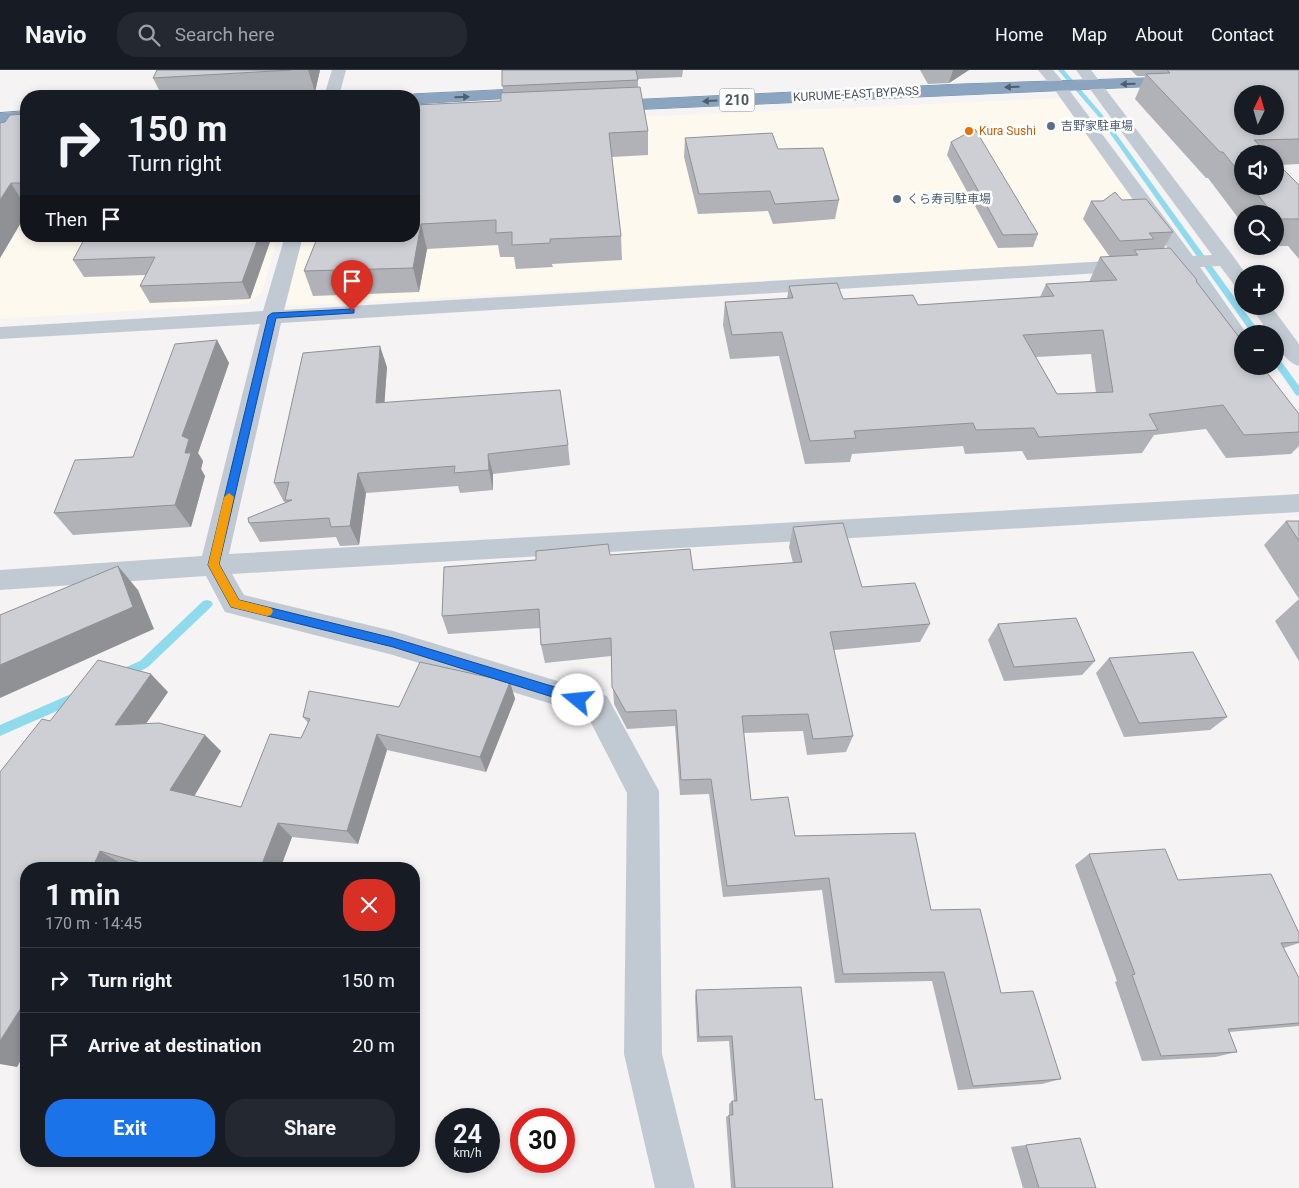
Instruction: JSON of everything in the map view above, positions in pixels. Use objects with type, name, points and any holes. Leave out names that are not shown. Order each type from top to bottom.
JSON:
[{"type":"highway","name":"KURUME-EAST BYPASS","points":[[1026,72],[1089,80],[1193,81]]},
{"type":"highway","name":"KURUME-EAST BYPASS","points":[[588,106],[1054,76]]},
{"type":"highway","points":[[420,99],[552,93]]},
{"type":"highway","points":[[420,114],[472,111]]},
{"type":"highway","points":[[0,118],[20,116]]},
{"type":"highway","points":[[0,132],[20,131]]},
{"type":"street","points":[[334,90],[339,70]]},
{"type":"street","points":[[1054,76],[1234,330]]},
{"type":"street","points":[[1089,80],[1234,271]]},
{"type":"street","points":[[292,242],[272,316],[213,565],[235,604],[393,643],[596,706],[643,791],[643,1054],[675,1188]]},
{"type":"street","points":[[0,333],[1226,260]]},
{"type":"street","points":[[1266,315],[1299,360]]},
{"type":"street","points":[[0,580],[213,565],[1299,503]]},
{"type":"shaded area","points":[[1061,98],[1175,259],[286,306],[302,242],[420,242],[420,127]]},
{"type":"shaded area","points":[[20,146],[20,242],[276,242],[262,293],[246,304],[0,319],[0,147]]},
{"type":"building","points":[[157,70],[291,70],[153,78]]},
{"type":"building","points":[[502,70],[636,70],[638,80],[502,86]]},
{"type":"building","points":[[1167,70],[1299,70],[1299,139],[1254,140],[1259,145],[1234,145],[1234,166],[1223,152],[1220,152],[1146,74],[1170,73]]},
{"type":"building","points":[[640,87],[648,131],[609,133],[621,236],[550,239],[550,243],[512,245],[512,232],[496,233],[496,220],[421,224],[420,230],[420,105],[501,101],[501,93]]},
{"type":"building","points":[[20,114],[20,183],[11,183],[0,200],[0,123],[5,122],[10,115]]},
{"type":"building","points":[[975,129],[1038,234],[1003,235],[951,142]]},
{"type":"building","points":[[772,133],[778,149],[823,148],[839,200],[775,204],[770,191],[699,194],[685,138]]},
{"type":"building","points":[[1284,170],[1299,185],[1299,219],[1284,219],[1284,205],[1266,205],[1258,195],[1284,195]]},
{"type":"building","points":[[1115,192],[1122,200],[1146,199],[1173,232],[1149,233],[1154,239],[1120,241],[1091,201],[1103,201]]},
{"type":"building","points":[[83,242],[257,242],[242,282],[140,286],[155,257],[73,260]]},
{"type":"building","points":[[316,242],[418,242],[413,268],[304,271]]},
{"type":"building","points":[[1170,248],[1197,280],[1234,331],[1234,375],[1269,375],[1299,414],[1299,432],[1244,435],[1223,405],[1149,414],[1158,430],[1039,437],[1034,428],[976,430],[973,423],[854,431],[856,438],[810,441],[782,332],[732,335],[725,302],[793,298],[789,286],[837,283],[843,299],[913,295],[918,305],[1054,296],[1046,284],[1117,280],[1100,257],[1138,255],[1134,250]],"holes":[[[1103,330],[1113,392],[1057,394],[1023,335]]]},
{"type":"building","points":[[217,340],[182,436],[189,439],[185,453],[191,453],[175,505],[54,513],[75,460],[133,457],[175,344]]},
{"type":"building","points":[[380,346],[376,403],[560,390],[568,445],[488,454],[489,470],[454,473],[455,466],[358,473],[350,526],[331,527],[329,518],[249,523],[248,518],[292,500],[285,500],[289,482],[274,483],[303,353]]},
{"type":"building","points":[[1286,521],[1299,521],[1299,541]]},
{"type":"building","points":[[843,523],[862,587],[915,583],[930,624],[830,632],[853,736],[813,739],[808,714],[742,716],[751,800],[788,797],[795,836],[915,833],[931,910],[980,909],[1001,993],[1033,991],[1061,1079],[973,1086],[944,972],[843,974],[829,878],[727,886],[711,779],[681,780],[676,710],[626,712],[612,687],[611,638],[541,645],[539,609],[442,616],[444,567],[536,560],[536,551],[608,544],[610,555],[690,549],[693,570],[802,562],[793,527]]},
{"type":"building","points":[[118,566],[133,607],[0,665],[0,615]]},
{"type":"building","points":[[1076,618],[1095,661],[1014,667],[998,624]]},
{"type":"building","points":[[1193,652],[1227,717],[1139,723],[1109,658]]},
{"type":"building","points":[[98,660],[151,674],[115,725],[159,723],[205,735],[170,790],[241,807],[270,734],[301,738],[310,719],[303,717],[309,691],[399,707],[420,662],[510,682],[480,757],[377,734],[347,831],[278,823],[263,862],[137,862],[100,851],[95,862],[20,862],[20,1009],[0,1041],[0,772],[42,719],[50,721]]},
{"type":"building","points":[[1165,849],[1178,880],[1271,874],[1299,933],[1299,942],[1281,943],[1299,978],[1299,1023],[1228,1029],[1237,1052],[1161,1056],[1132,975],[1135,974],[1089,854]]},
{"type":"building","points":[[801,987],[815,1100],[822,1099],[833,1188],[735,1188],[729,1115],[733,1115],[732,1101],[737,1101],[732,1036],[699,1037],[696,990]]},
{"type":"building","points":[[1080,1138],[1096,1188],[1039,1188],[1026,1145]]},
{"type":"waterway","points":[[1061,70],[1099,114],[1251,325]]},
{"type":"waterway","points":[[1284,372],[1299,393]]},
{"type":"waterway","points":[[119,676],[144,664],[207,604]]},
{"type":"waterway","points":[[0,731],[78,696]]},
{"type":"slow traffic","points":[[229,497],[213,565],[235,604],[267,611]]},
{"type":"place","name":"吉野家駐車場","points":[[1051,126]]},
{"type":"place","name":"Kura Sushi","points":[[969,131]]},
{"type":"place","name":"くら寿司駐車場","points":[[897,199]]},
{"type":"route","points":[[352,311],[272,316],[213,565],[235,604],[393,643],[578,700]]}]
